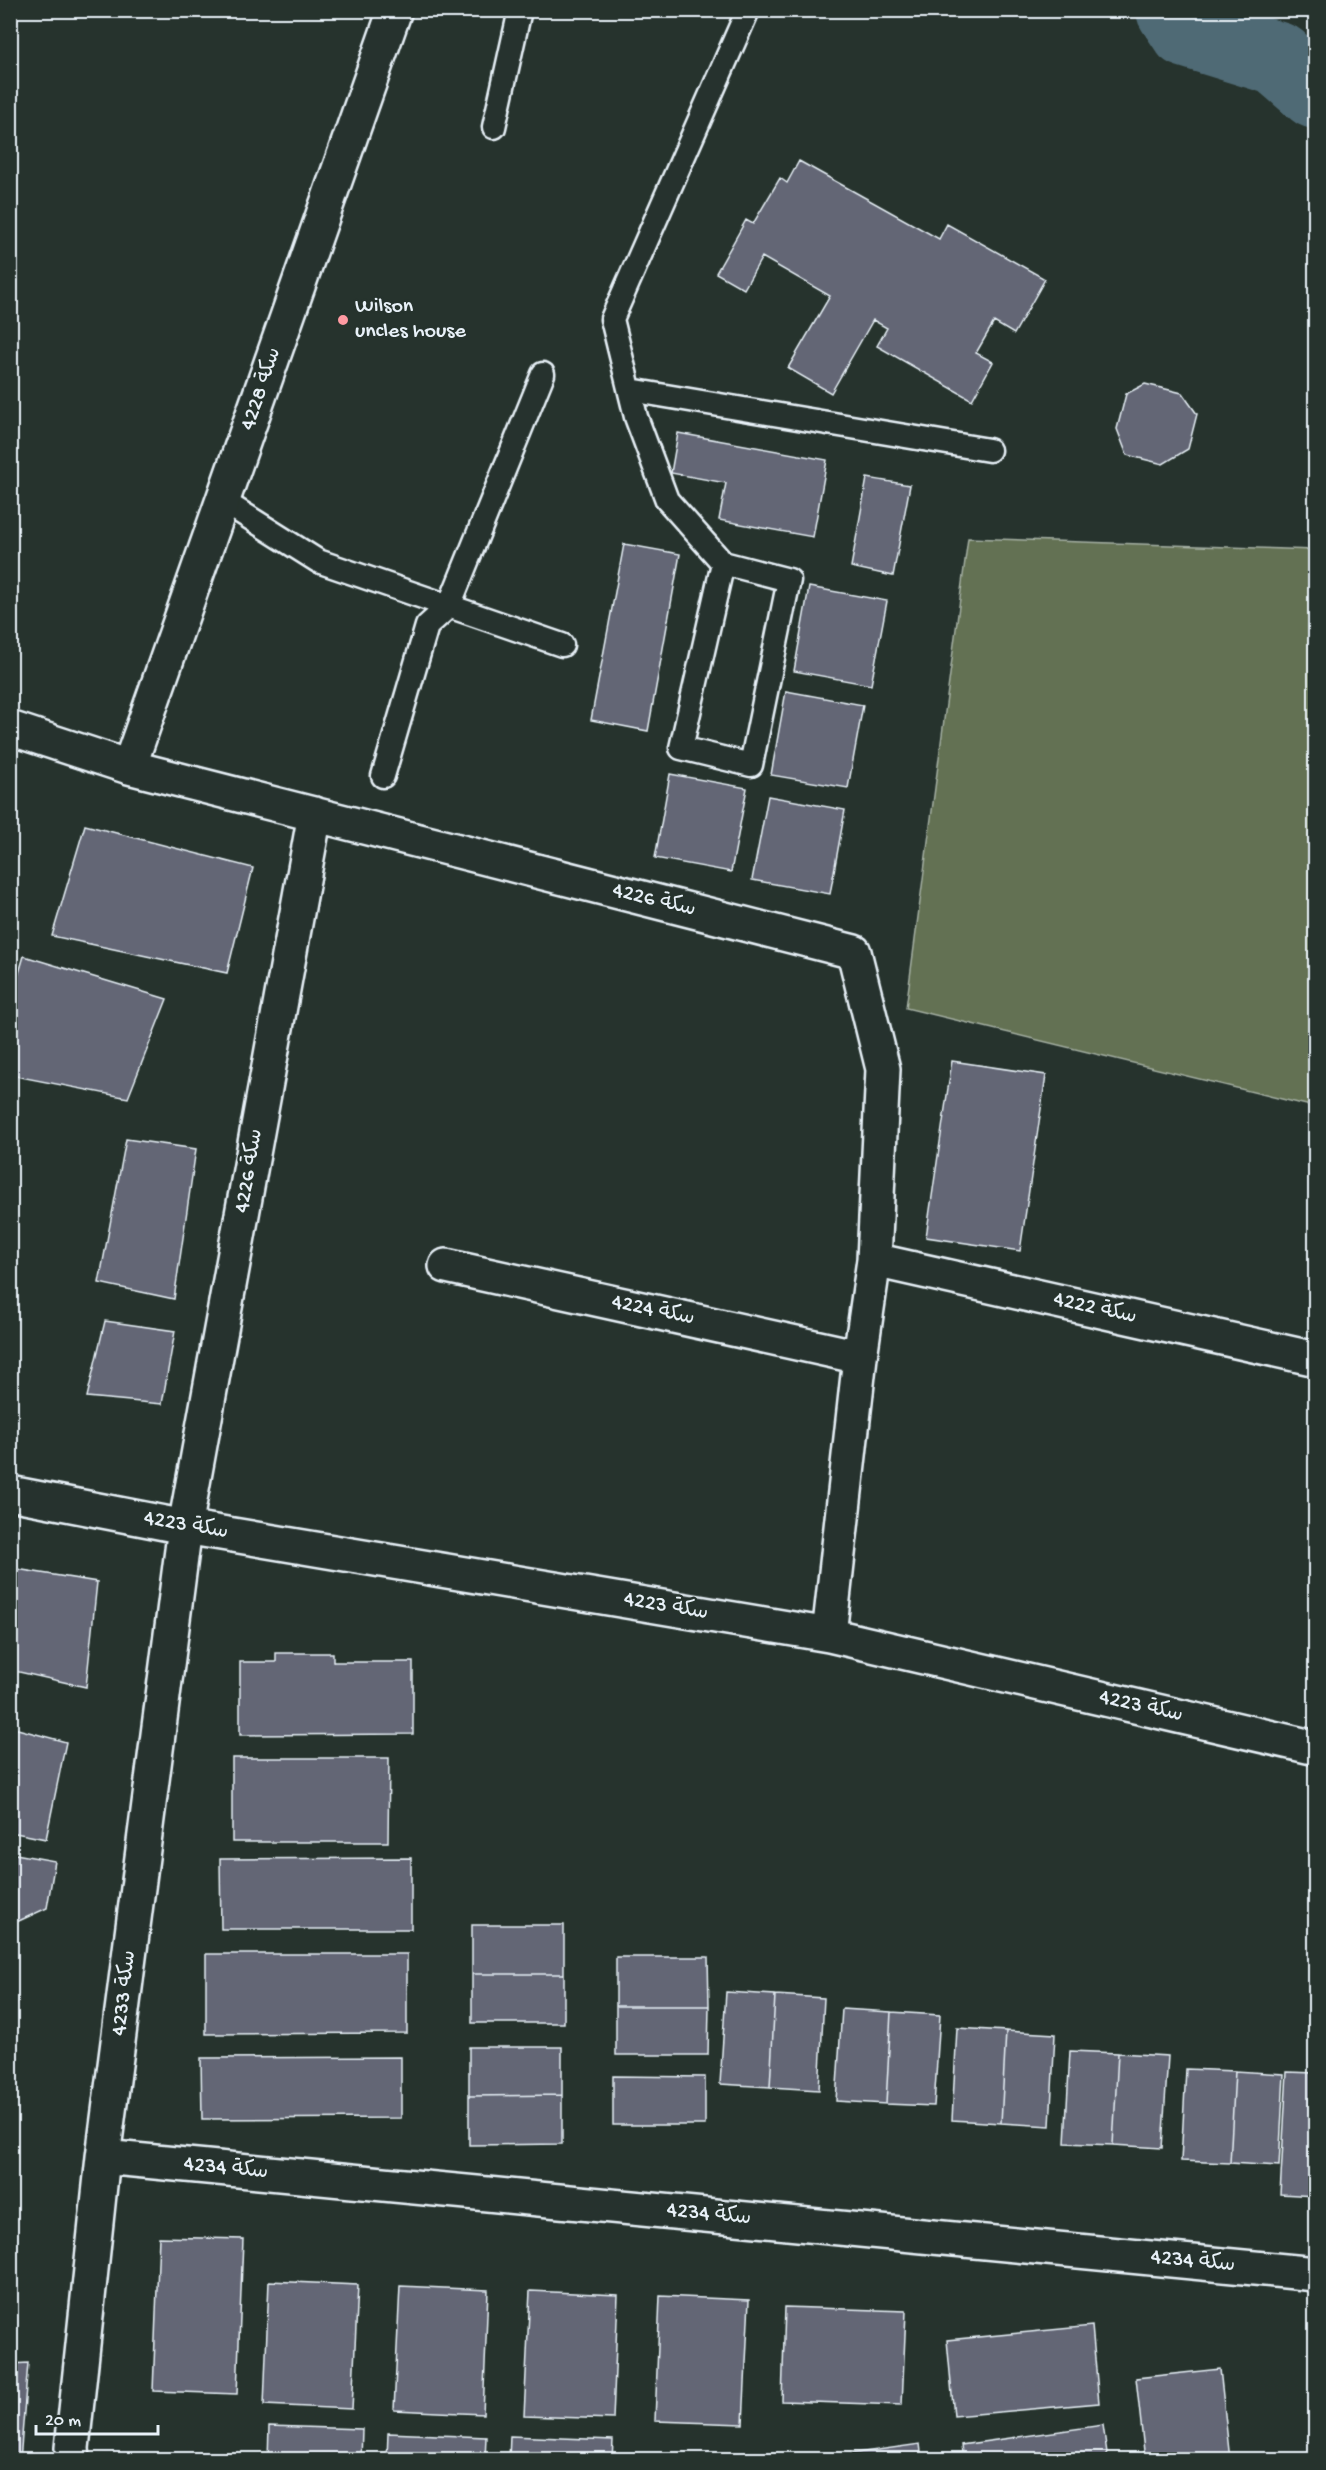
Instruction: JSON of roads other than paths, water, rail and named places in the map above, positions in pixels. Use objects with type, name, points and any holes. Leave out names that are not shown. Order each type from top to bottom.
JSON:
[{"type":"street","name":"سكة 4228","points":[[129,767],[395,10]]},
{"type":"street","name":"سكة 4226","points":[[10,728],[129,767],[854,952],[883,1069],[874,1260]]},
{"type":"street","name":"سكة 4226","points":[[185,1527],[315,814]]},
{"type":"street","points":[[829,1635],[860,1357],[874,1260]]},
{"type":"street","name":"سكة 4222","points":[[874,1260],[1316,1359]]},
{"type":"street","name":"سكة 4224","points":[[446,1266],[860,1357]]},
{"type":"street","name":"سكة 4223","points":[[10,1493],[185,1527],[829,1635],[1316,1748]]},
{"type":"street","name":"سكة 4233","points":[[74,2460],[72,2448],[104,2157],[185,1527]]},
{"type":"street","name":"سكة 4234","points":[[104,2157],[1316,2274]]},
{"type":"lane","points":[[494,127],[520,10]]},
{"type":"lane","points":[[723,563],[681,748],[751,765],[789,580],[723,563],[667,500],[636,417],[612,319],[748,10]]},
{"type":"lane","points":[[383,776],[427,626],[449,606],[543,374]]},
{"type":"lane","points":[[630,390],[988,450]]},
{"type":"lane","points":[[223,501],[318,561],[562,645]]},
{"type":"waterway","points":[[1173,10],[1187,31],[1278,59],[1316,92]]},
{"type":"place","name":"Wilson uncles house","points":[[343,320]]}]
